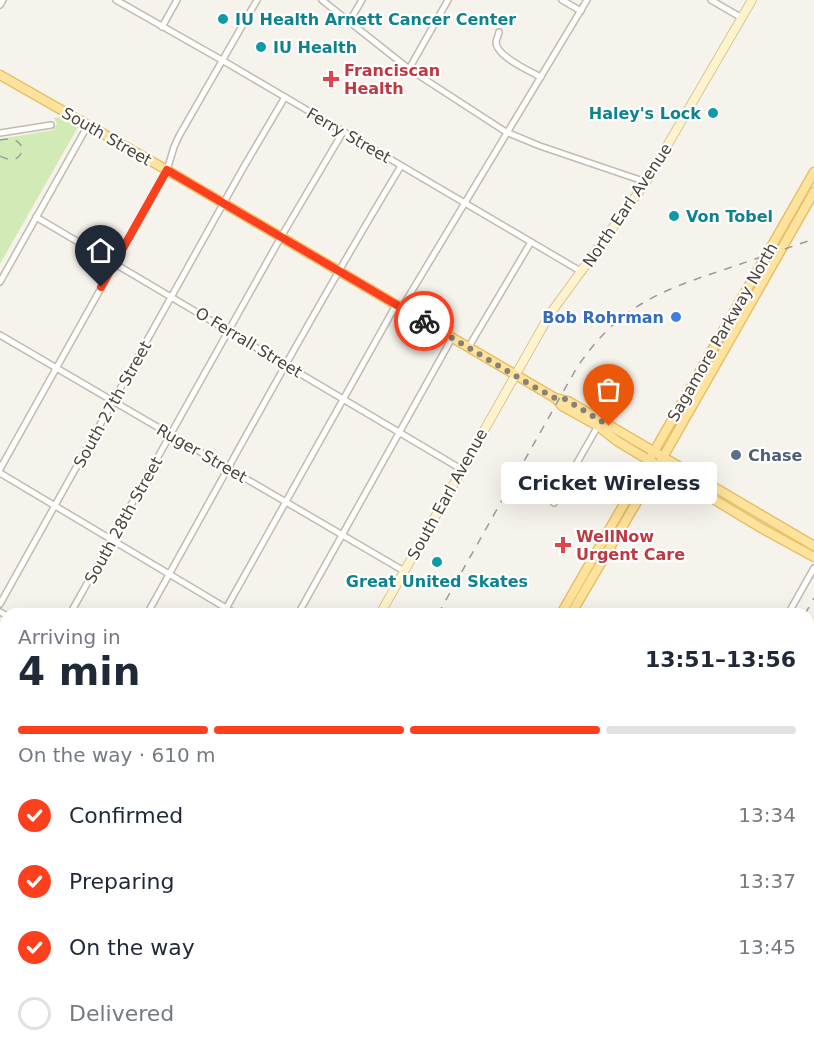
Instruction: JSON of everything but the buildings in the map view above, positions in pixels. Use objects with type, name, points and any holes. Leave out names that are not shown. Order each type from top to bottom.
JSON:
[{"type":"main road","name":"North Earl Avenue","points":[[515,375],[550,314],[646,182],[752,0]]},
{"type":"main road","name":"South Street","points":[[0,75],[167,170],[555,398],[568,401],[814,546]]},
{"type":"main road","name":"Sagamore Parkway North","points":[[564,608],[814,172]]},
{"type":"main road","name":"Sagamore Parkway North","points":[[575,608],[663,458],[814,192]]},
{"type":"main road","name":"South Earl Avenue","points":[[383,608],[515,375]]},
{"type":"main road","name":"South Street","points":[[555,398],[562,406],[598,426],[616,441],[814,557]]},
{"type":"street","points":[[0,5],[3,0]]},
{"type":"street","name":"Ferry Street","points":[[116,0],[582,272]]},
{"type":"street","points":[[162,27],[177,0]]},
{"type":"street","points":[[220,608],[0,471],[167,170],[179,136],[257,0]]},
{"type":"street","points":[[322,0],[409,69],[506,132],[646,182]]},
{"type":"street","points":[[349,22],[362,0]]},
{"type":"street","points":[[409,69],[448,0]]},
{"type":"street","points":[[562,0],[581,10]]},
{"type":"street","points":[[227,608],[396,305],[404,303],[587,0]]},
{"type":"street","points":[[711,0],[741,18]]},
{"type":"street","points":[[499,32],[496,41],[502,54],[541,77]]},
{"type":"street","name":"South 27th Street","points":[[0,604],[285,97]]},
{"type":"street","points":[[0,131],[51,124]]},
{"type":"street","points":[[0,282],[88,125]]},
{"type":"street","name":"South 28th Street","points":[[73,608],[281,237],[343,132]]},
{"type":"street","points":[[150,608],[338,271],[401,166]]},
{"type":"street","name":"O Ferrall Street","points":[[36,217],[461,469]]},
{"type":"street","points":[[468,348],[531,242]]},
{"type":"street","name":"Ruger Street","points":[[0,335],[404,571]]},
{"type":"street","points":[[301,608],[452,338]]},
{"type":"street","points":[[554,503],[598,426]]},
{"type":"street","points":[[791,608],[814,568]]},
{"type":"green space","points":[[60,117],[78,127],[0,264],[0,139],[53,130],[57,124],[54,118]]},
{"type":"railway","points":[[0,140],[13,139],[23,148],[17,158],[7,159],[0,156]]},
{"type":"railway","points":[[441,608],[576,369],[607,330],[641,304],[680,285],[814,239]]},
{"type":"railway","points":[[808,608],[814,598]]},
{"type":"way so far","points":[[424,321],[529,384],[555,398],[565,399],[609,426]]},
{"type":"place","name":"IU Health Arnett Cancer Center","points":[[223,19]]},
{"type":"place","name":"IU Health","points":[[261,47]]},
{"type":"place","name":"Franciscan Health","points":[[331,79]]},
{"type":"place","name":"Haley's Lock","points":[[713,113]]},
{"type":"place","name":"Von Tobel","points":[[674,216]]},
{"type":"place","name":"Bob Rohrman","points":[[676,317]]},
{"type":"place","name":"Cricket Wireless","points":[[609,426]]},
{"type":"place","name":"Chase","points":[[736,455]]},
{"type":"place","name":"WellNow Urgent Care","points":[[563,545]]},
{"type":"place","name":"Great United Skates","points":[[437,562]]},
{"type":"route","points":[[101,287],[167,170],[424,321]]}]
